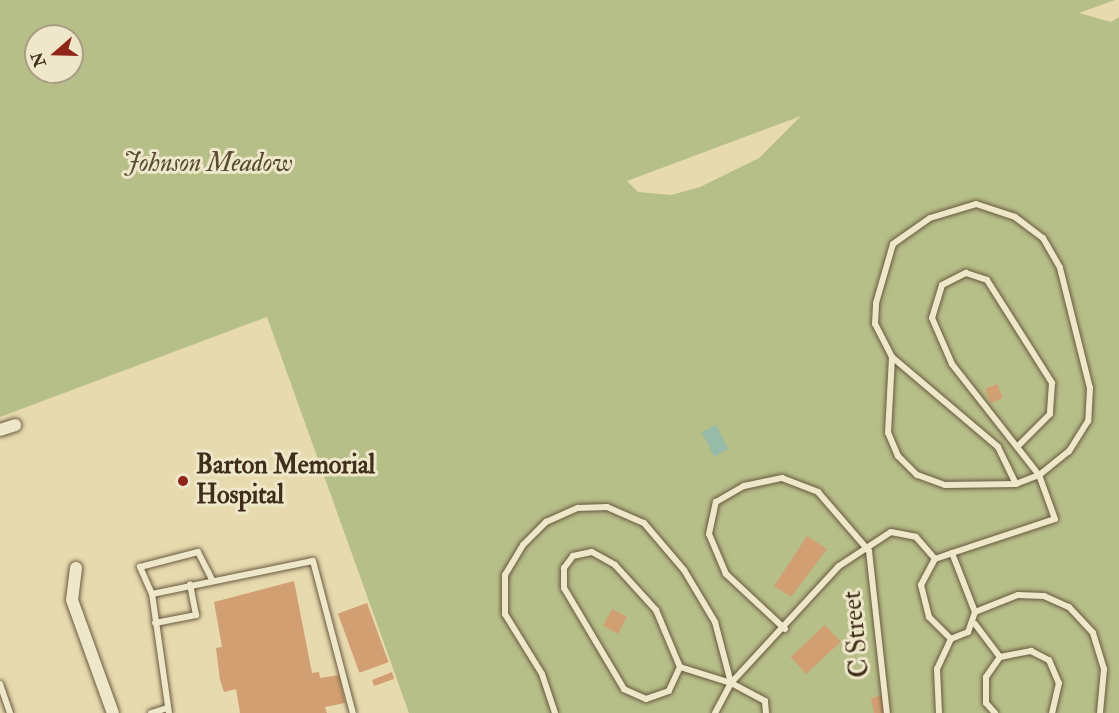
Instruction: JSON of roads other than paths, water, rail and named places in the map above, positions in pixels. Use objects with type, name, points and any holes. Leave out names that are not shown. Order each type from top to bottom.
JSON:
[{"type":"street","points":[[0,430],[15,425]]},
{"type":"street","points":[[76,568],[72,600],[113,713]]},
{"type":"lane","points":[[892,357],[888,433],[898,456],[916,475],[945,485],[1016,484],[1039,475],[1069,451],[1088,421],[1090,388],[1060,268],[1043,238],[1015,217],[976,204],[930,218],[893,244],[876,313],[876,324],[892,357],[998,447],[1016,484]]},
{"type":"lane","points":[[951,639],[929,617],[921,585],[935,559],[1055,519],[1039,475],[1018,445],[952,364],[932,318],[942,285],[966,273],[987,280],[1052,383],[1050,414],[1018,445]]},
{"type":"lane","points":[[784,629],[726,574],[710,534],[716,502],[744,486],[782,478],[818,492],[869,551]]},
{"type":"lane","points":[[555,713],[542,674],[505,614],[505,575],[523,545],[546,522],[578,508],[607,507],[644,523],[684,570],[715,622],[731,683]]},
{"type":"lane","points":[[715,713],[731,683],[784,629],[839,566],[869,551],[891,532],[916,537],[935,559]]},
{"type":"lane","name":"C Street","points":[[869,551],[887,713]]},
{"type":"lane","points":[[151,713],[168,711],[152,594],[140,567],[198,552],[212,580]]},
{"type":"lane","points":[[680,667],[669,691],[646,699],[624,689],[564,588],[564,568],[573,556],[592,552],[615,565],[656,610],[680,667],[731,683],[765,701],[766,713]]},
{"type":"lane","points":[[952,553],[975,612],[975,624],[1000,657]]},
{"type":"lane","points":[[152,594],[313,561],[353,713]]},
{"type":"lane","points":[[155,623],[196,615],[190,585]]},
{"type":"lane","points":[[975,612],[1018,595],[1044,596],[1069,607],[1093,633],[1104,669],[1100,713]]},
{"type":"lane","points":[[939,713],[937,669],[951,639],[975,624]]},
{"type":"lane","points":[[996,713],[986,704],[986,676],[1000,657],[1031,651],[1049,660],[1059,683],[1052,713]]},
{"type":"lane","points":[[0,684],[10,713]]},
{"type":"place","name":"Barton Memorial Hospital","points":[[183,481]]},
{"type":"park label","name":"Johnson Meadow","points":[[208,164]]}]
